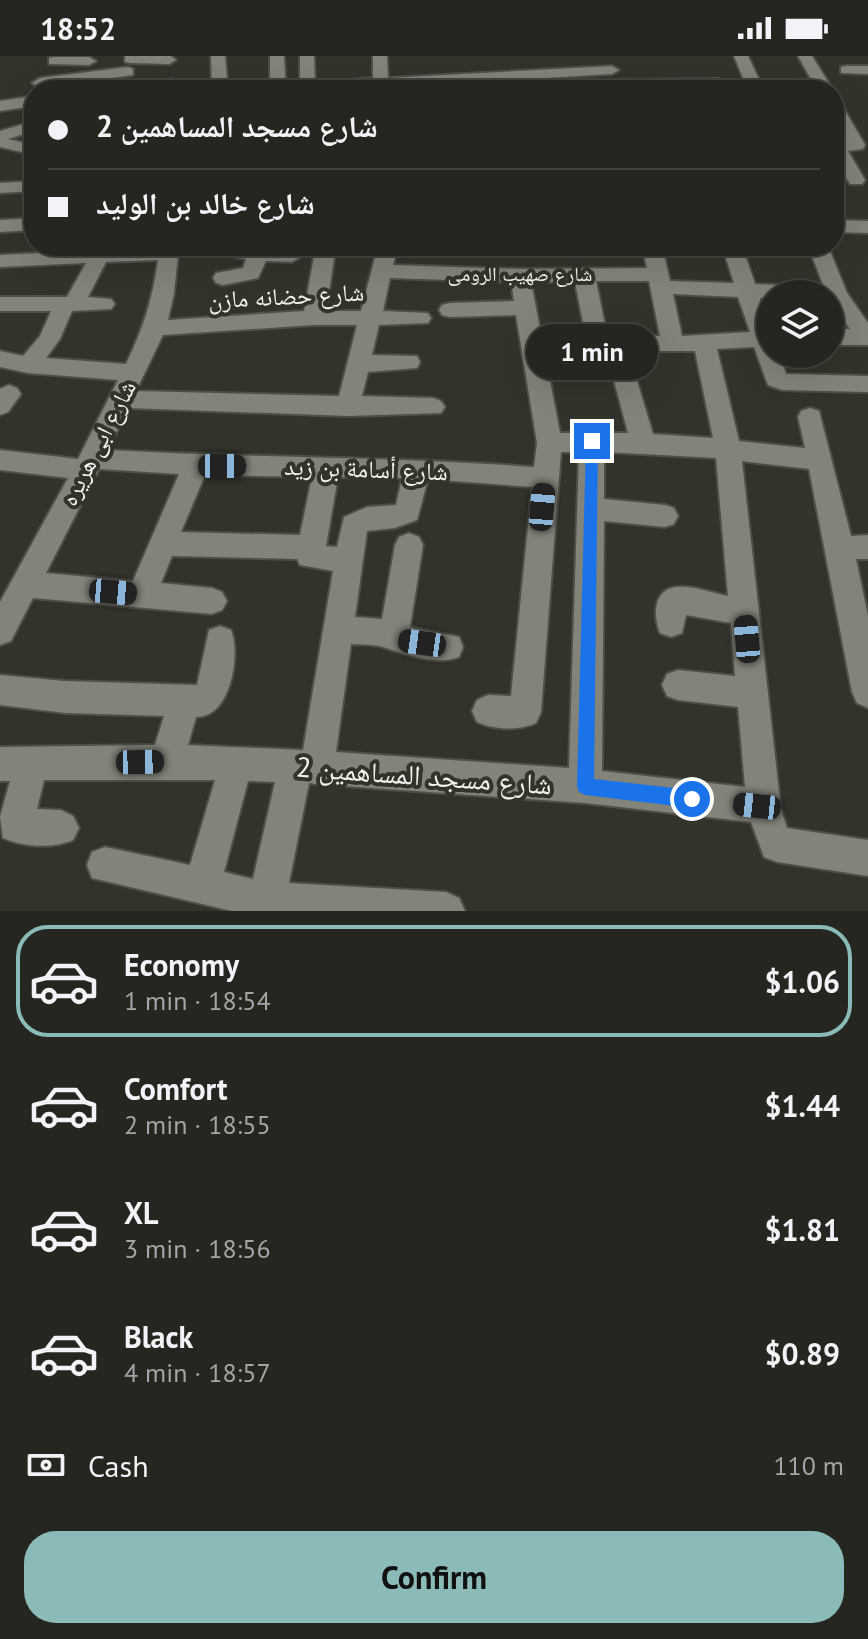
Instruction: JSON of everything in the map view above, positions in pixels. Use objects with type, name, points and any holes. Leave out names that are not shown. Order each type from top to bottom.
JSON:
[{"type":"street","points":[[218,56],[219,80]]},
{"type":"street","points":[[277,56],[278,80]]},
{"type":"street","points":[[307,56],[308,80]]},
{"type":"street","points":[[380,56],[390,80]]},
{"type":"street","points":[[490,56],[492,76]]},
{"type":"street","points":[[741,56],[752,80]]},
{"type":"street","points":[[805,56],[819,80]]},
{"type":"street","points":[[54,61],[89,65],[169,60]]},
{"type":"street","points":[[48,80],[89,65]]},
{"type":"street","points":[[846,70],[868,70]]},
{"type":"street","points":[[540,80],[613,72],[684,80]]},
{"type":"street","points":[[449,79],[492,76],[503,80]]},
{"type":"street","points":[[0,106],[24,102]]},
{"type":"street","points":[[844,122],[857,145],[844,146]]},
{"type":"street","points":[[0,139],[24,130]]},
{"type":"street","points":[[0,139],[24,147]]},
{"type":"street","points":[[844,156],[862,179]]},
{"type":"street","points":[[13,169],[24,168]]},
{"type":"street","points":[[0,188],[24,187]]},
{"type":"street","points":[[0,226],[24,225]]},
{"type":"street","points":[[844,226],[868,227]]},
{"type":"street","points":[[0,261],[108,256]]},
{"type":"street","name":"شارع ابى هريره","points":[[3,618],[25,584],[88,465],[155,328],[164,293],[167,256]]},
{"type":"street","points":[[223,278],[251,273],[257,256]]},
{"type":"street","points":[[314,318],[325,256]]},
{"type":"street","points":[[348,407],[386,256]]},
{"type":"street","points":[[654,256],[673,344]]},
{"type":"street","points":[[735,256],[756,316]]},
{"type":"street","points":[[822,256],[831,280]]},
{"type":"street","points":[[28,365],[49,339],[99,257]]},
{"type":"street","name":"شارع صهيب الرومى","points":[[383,271],[584,275],[756,290]]},
{"type":"street","points":[[584,275],[596,341],[607,344],[673,344],[756,340]]},
{"type":"street","points":[[488,711],[525,712],[549,443],[520,276]]},
{"type":"street","points":[[0,304],[104,304]]},
{"type":"street","points":[[844,304],[867,337]]},
{"type":"street","points":[[450,310],[525,308]]},
{"type":"street","name":"شارع حضانه مازن","points":[[155,328],[314,318],[420,318]]},
{"type":"street","points":[[844,337],[867,337]]},
{"type":"street","points":[[704,343],[728,448],[764,809],[772,839],[777,844],[868,858]]},
{"type":"street","points":[[607,344],[643,442]]},
{"type":"street","points":[[0,359],[28,365],[134,373]]},
{"type":"street","points":[[359,364],[409,362]]},
{"type":"street","points":[[774,368],[778,381],[868,384]]},
{"type":"street","points":[[122,399],[433,407]]},
{"type":"street","points":[[810,417],[817,460],[854,548],[868,692]]},
{"type":"street","points":[[585,786],[592,441]]},
{"type":"street","points":[[549,443],[643,442],[728,448],[817,460]]},
{"type":"street","name":"شارع أسامة بن زيد","points":[[0,460],[88,465],[417,468],[544,478]]},
{"type":"street","points":[[142,594],[196,465]]},
{"type":"street","points":[[327,467],[311,558],[348,561]]},
{"type":"street","points":[[265,906],[307,766],[357,521],[400,517],[408,512],[417,468]]},
{"type":"street","points":[[591,509],[665,516]]},
{"type":"street","points":[[163,544],[312,547]]},
{"type":"street","points":[[409,545],[393,634],[396,639],[448,647]]},
{"type":"street","points":[[25,584],[212,601]]},
{"type":"street","points":[[671,623],[671,604],[677,600],[745,612]]},
{"type":"street","points":[[337,629],[393,634]]},
{"type":"street","points":[[0,690],[65,697],[203,701],[210,697],[220,640]]},
{"type":"street","points":[[678,685],[752,693]]},
{"type":"street","points":[[167,761],[184,701]]},
{"type":"street","name":"شارع مسجد المساهمين 2","points":[[16,764],[167,761],[307,766],[585,786],[764,809]]},
{"type":"street","points":[[16,764],[15,826],[61,828]]},
{"type":"street","points":[[202,886],[236,764]]},
{"type":"street","points":[[105,865],[202,886],[265,906],[446,911]]},
{"type":"route","points":[[592,441],[585,786],[692,799]]}]
